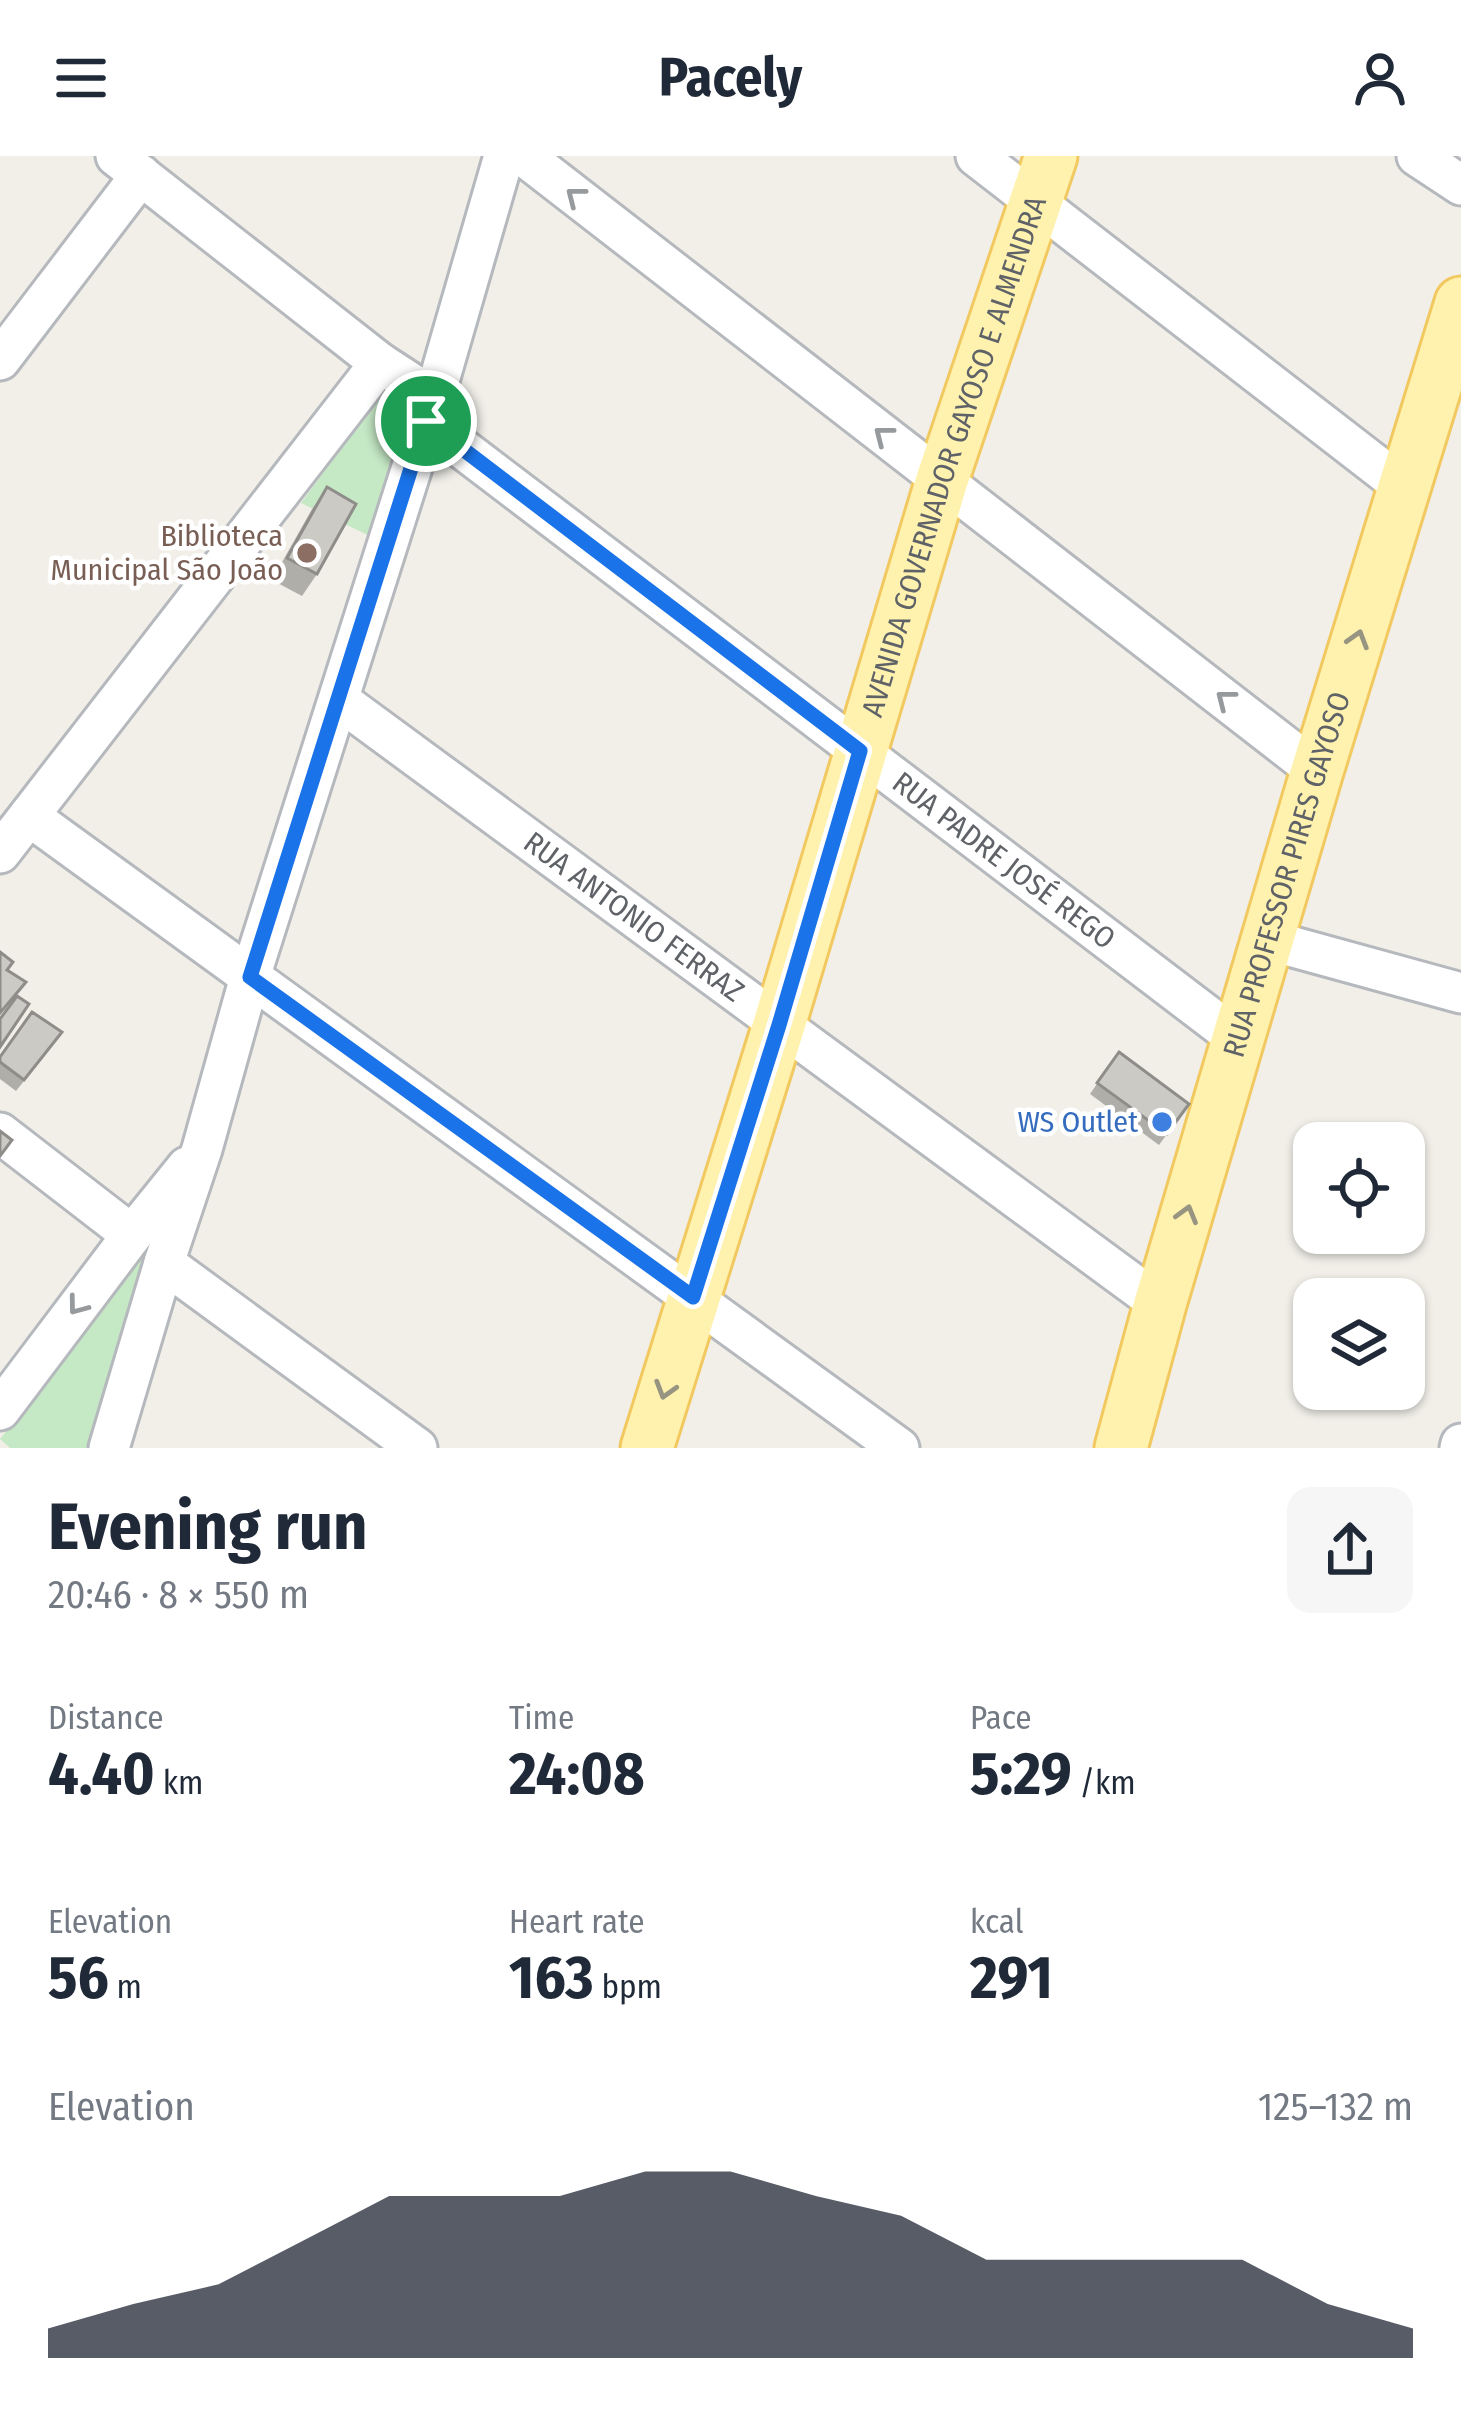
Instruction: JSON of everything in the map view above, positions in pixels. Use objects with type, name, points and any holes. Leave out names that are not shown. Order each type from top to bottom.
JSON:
[{"type":"main road","name":"AVENIDA GOVERNADOR GAYOSO E ALMENDRA","points":[[647,1448],[942,480],[1043,179]]},
{"type":"main road","name":"RUA PROFESSOR PIRES GAYOSO","points":[[1121,1448],[1317,771],[1461,303]]},
{"type":"street","points":[[109,1448],[504,156]]},
{"type":"street","points":[[524,156],[1317,771]]},
{"type":"street","points":[[976,156],[1043,179],[1404,487]]},
{"type":"street","points":[[1417,156],[1461,185]]},
{"type":"street","points":[[0,360],[128,165]]},
{"type":"street","name":"RUA PADRE JOSÉ REGO","points":[[128,165],[860,751],[1238,1039]]},
{"type":"street","points":[[0,853],[380,363]]},
{"type":"street","name":"RUA ANTONIO FERRAZ","points":[[339,700],[1160,1304]]},
{"type":"street","points":[[29,816],[899,1448]]},
{"type":"street","points":[[1268,940],[1461,993]]},
{"type":"street","points":[[0,1133],[132,1235]]},
{"type":"street","points":[[0,1410],[202,1149]]},
{"type":"street","points":[[164,1263],[417,1448]]},
{"type":"green space","points":[[393,378],[427,403],[376,539],[301,503]]},
{"type":"green space","points":[[152,1245],[99,1448],[10,1448],[0,1439]]},
{"type":"building","name":"Biblioteca Municipal São João","points":[[327,487],[356,504],[317,574],[287,558]]},
{"type":"building","points":[[0,952],[13,962],[7,970],[26,982],[0,1013]]},
{"type":"building","points":[[17,996],[29,1004],[0,1047],[0,1019]]},
{"type":"building","points":[[32,1012],[62,1032],[24,1080],[0,1062],[0,1057]]},
{"type":"building","points":[[1119,1052],[1189,1104],[1167,1134],[1097,1083]]},
{"type":"building","points":[[0,1131],[12,1140],[0,1156]]},
{"type":"place","name":"Biblioteca Municipal São João","points":[[307,553]]},
{"type":"place","name":"WS Outlet","points":[[1162,1122]]},
{"type":"route","points":[[426,421],[860,751],[693,1297],[250,977],[426,421]]}]
